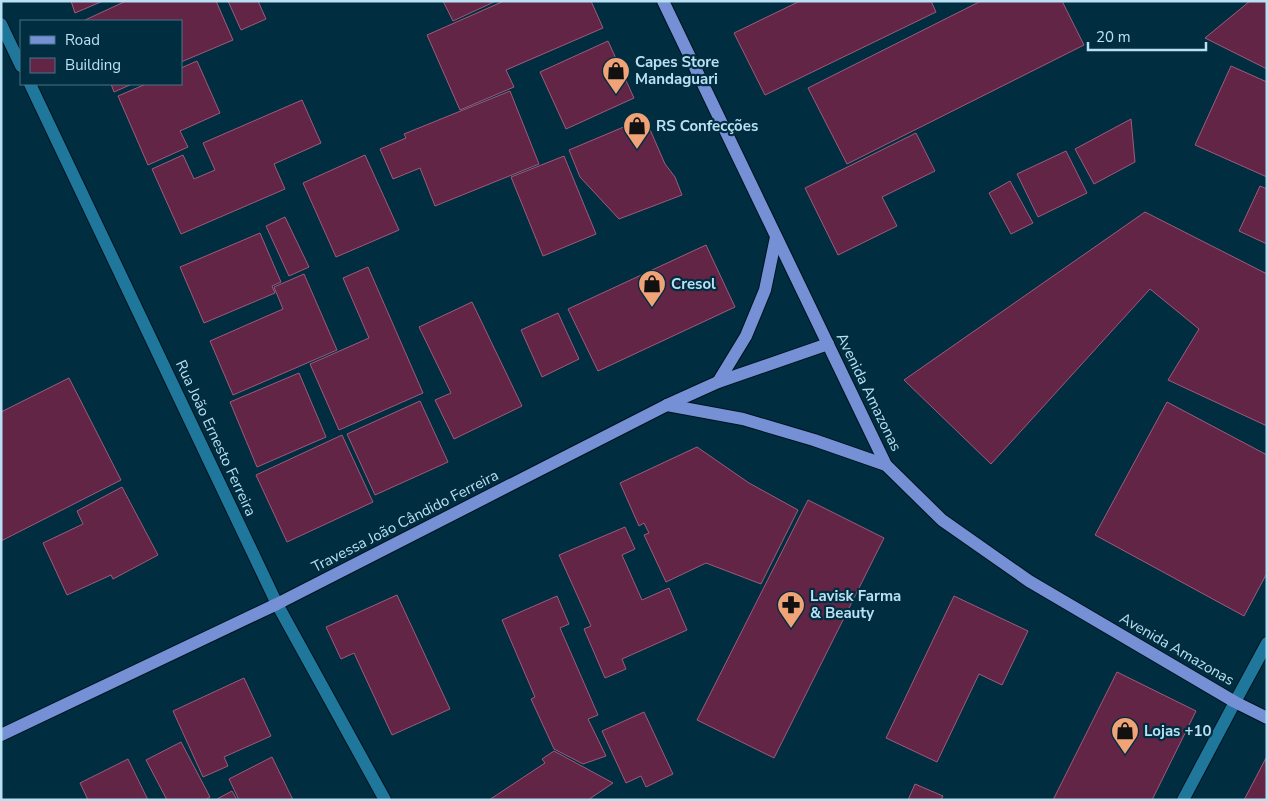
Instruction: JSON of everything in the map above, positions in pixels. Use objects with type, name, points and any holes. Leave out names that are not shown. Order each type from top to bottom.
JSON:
[{"type":"main road","name":"Avenida Amazonas","points":[[663,1],[886,465],[942,520],[1029,581],[1235,702],[1267,718]]},
{"type":"main road","points":[[718,382],[746,336],[766,290],[776,237]]},
{"type":"main road","name":"Travessa João Cândido Ferreira","points":[[1,735],[277,604],[667,405],[718,382],[828,344]]},
{"type":"main road","points":[[667,405],[743,419],[814,440],[886,465]]},
{"type":"street","points":[[1,24],[20,64]]},
{"type":"street","name":"Rua João Ernesto Ferreira","points":[[30,85],[277,604],[385,800]]},
{"type":"street","points":[[1183,800],[1267,642]]},
{"type":"building","points":[[71,1],[103,1],[75,13]]},
{"type":"building","points":[[126,1],[216,1],[233,40],[182,62],[182,20],[85,20]]},
{"type":"building","points":[[228,1],[258,1],[266,19],[241,30]]},
{"type":"building","points":[[443,1],[496,1],[453,21]]},
{"type":"building","points":[[504,1],[591,1],[603,28],[506,70],[514,87],[460,110],[427,35]]},
{"type":"building","points":[[800,1],[931,1],[936,12],[765,95],[734,33]]},
{"type":"building","points":[[981,1],[1062,1],[1084,45],[847,164],[808,88]]},
{"type":"building","points":[[1250,1],[1267,1],[1267,69],[1205,38]]},
{"type":"building","points":[[608,41],[634,98],[566,129],[540,72]]},
{"type":"building","points":[[197,61],[220,113],[180,131],[188,147],[148,165],[118,96],[144,85],[182,85],[182,68]]},
{"type":"building","points":[[1231,66],[1267,82],[1267,177],[1195,145]]},
{"type":"building","points":[[111,85],[130,85],[114,92]]},
{"type":"building","points":[[510,91],[539,164],[435,206],[420,168],[393,179],[380,149],[406,138],[404,134]]},
{"type":"building","points":[[302,100],[321,143],[274,164],[285,189],[181,234],[152,169],[183,155],[194,179],[215,170],[203,143]]},
{"type":"building","points":[[645,118],[665,164],[675,177],[682,195],[619,219],[580,177],[569,150]]},
{"type":"building","points":[[1131,119],[1135,162],[1094,184],[1075,149]]},
{"type":"building","points":[[916,133],[935,171],[882,197],[897,226],[838,255],[805,188]]},
{"type":"building","points":[[1066,151],[1087,193],[1038,217],[1017,174]]},
{"type":"building","points":[[365,155],[399,230],[336,257],[303,183]]},
{"type":"building","points":[[564,156],[596,234],[543,256],[511,177]]},
{"type":"building","points":[[1010,181],[1033,223],[1011,234],[989,193]]},
{"type":"building","points":[[1260,186],[1267,189],[1267,244],[1239,231]]},
{"type":"building","points":[[1145,212],[1267,274],[1267,426],[1168,380],[1199,329],[1150,289],[991,464],[904,380]]},
{"type":"building","points":[[285,217],[309,267],[289,276],[266,226]]},
{"type":"building","points":[[260,233],[281,282],[272,286],[275,293],[204,323],[180,267]]},
{"type":"building","name":"Cresol","points":[[706,245],[735,307],[598,371],[568,309]]},
{"type":"building","points":[[368,267],[423,393],[339,430],[310,364],[369,338],[343,278]]},
{"type":"building","points":[[304,274],[337,350],[233,395],[210,341],[283,309],[274,287]]},
{"type":"building","points":[[472,302],[522,406],[454,439],[435,400],[451,393],[419,327]]},
{"type":"building","points":[[558,313],[579,359],[542,377],[521,330]]},
{"type":"building","points":[[299,373],[326,437],[257,467],[230,402]]},
{"type":"building","points":[[69,378],[121,480],[1,541],[1,412]]},
{"type":"building","points":[[420,401],[448,462],[375,495],[347,434]]},
{"type":"building","points":[[1167,402],[1267,455],[1267,573],[1244,616],[1095,535]]},
{"type":"building","points":[[342,435],[373,502],[287,542],[256,475]]},
{"type":"building","points":[[697,447],[749,483],[798,510],[761,584],[706,563],[666,582],[644,535],[649,533],[644,523],[639,526],[620,483]]},
{"type":"building","points":[[122,487],[158,555],[113,579],[111,575],[67,595],[43,543],[83,524],[77,511]]},
{"type":"building","name":"Lavisk Farma & Beauty","points":[[808,500],[884,538],[774,758],[697,720]]},
{"type":"building","points":[[625,527],[635,549],[622,555],[642,600],[669,588],[687,630],[622,659],[626,669],[605,678],[584,629],[591,626],[559,555]]},
{"type":"building","points":[[397,595],[450,709],[392,735],[354,653],[341,659],[326,627]]},
{"type":"building","points":[[557,596],[569,624],[560,628],[598,715],[588,719],[606,756],[583,764],[554,749],[531,699],[535,697],[502,620]]},
{"type":"building","points":[[954,596],[1028,631],[1002,685],[979,674],[937,762],[886,738]]},
{"type":"building","name":"Lojas +10","points":[[1117,672],[1196,711],[1152,800],[1053,800]]},
{"type":"building","points":[[244,678],[271,736],[224,757],[228,766],[203,777],[173,711]]},
{"type":"building","points":[[644,712],[673,774],[646,787],[641,776],[626,783],[602,731]]},
{"type":"building","points":[[181,742],[210,797],[205,800],[167,800],[146,760]]},
{"type":"building","points":[[554,751],[613,783],[588,800],[489,800],[545,763],[542,759]]},
{"type":"building","points":[[272,757],[293,800],[239,800],[229,779]]},
{"type":"building","points":[[1266,758],[1267,800],[1244,800]]},
{"type":"building","points":[[128,759],[148,800],[88,800],[80,783]]},
{"type":"building","points":[[915,784],[943,796],[941,800],[908,800]]},
{"type":"building","points":[[232,791],[237,800],[217,800],[217,799]]},
{"type":"place","name":"Capes Store Mandaguari","points":[[616,95]]},
{"type":"place","name":"RS Confecções","points":[[637,150]]},
{"type":"place","name":"Cresol","points":[[652,308]]},
{"type":"place","name":"Lavisk Farma & Beauty","points":[[791,629]]},
{"type":"place","name":"Lojas +10","points":[[1125,755]]}]
